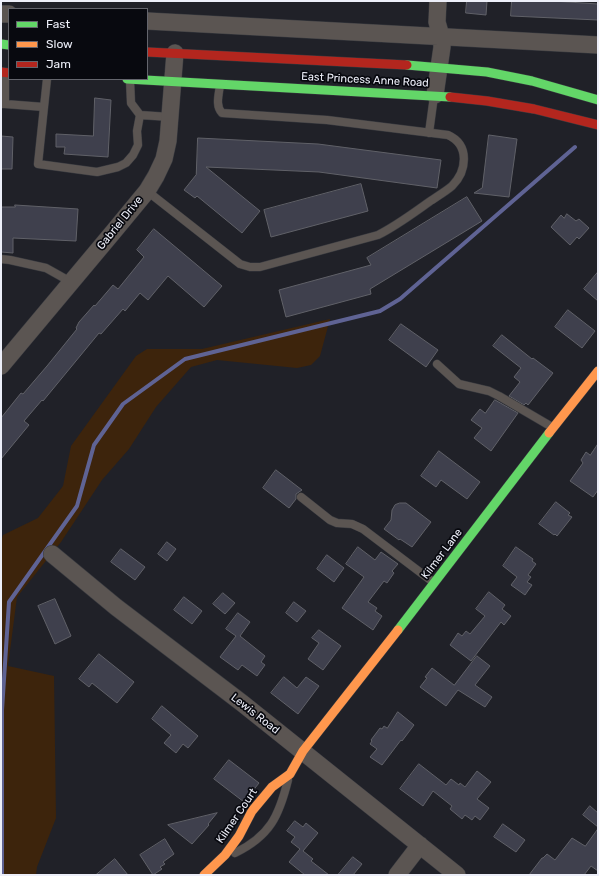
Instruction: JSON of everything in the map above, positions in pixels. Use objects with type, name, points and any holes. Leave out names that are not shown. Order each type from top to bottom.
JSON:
[{"type":"main road","name":"East Princess Anne Road","points":[[148,52],[487,72],[532,81],[598,100]]},
{"type":"main road","name":"East Princess Anne Road","points":[[144,80],[435,95],[487,101],[534,109],[598,126]]},
{"type":"main road","name":"Kilmer Lane","points":[[303,751],[435,584],[553,428],[597,375]]},
{"type":"main road","name":"Kilmer Court","points":[[204,875],[225,855],[239,836],[252,811],[272,787],[290,774],[303,751]]},
{"type":"street","points":[[435,95],[442,47],[437,22],[438,1]]},
{"type":"street","points":[[148,21],[598,45]]},
{"type":"street","name":"Gabriel Drive","points":[[1,366],[147,190],[156,176],[164,159],[168,141],[175,53]]},
{"type":"street","name":"Lewis Road","points":[[52,554],[116,607],[303,751],[457,875]]},
{"type":"street","points":[[396,875],[420,845]]},
{"type":"lane","points":[[5,72],[3,104],[44,107]]},
{"type":"lane","points":[[48,80],[38,164],[97,172],[126,163],[133,155],[138,145],[137,131],[140,115],[131,103],[129,80]]},
{"type":"lane","points":[[147,190],[240,264],[250,267],[260,267],[378,235],[390,229],[452,186],[460,175],[464,153],[461,145],[448,135],[327,120],[222,113],[218,105],[220,84]]},
{"type":"lane","points":[[429,133],[435,95]]},
{"type":"lane","points":[[140,115],[170,117]]},
{"type":"lane","points":[[1,260],[10,260],[46,268],[71,282]]},
{"type":"lane","points":[[437,364],[459,384],[489,391],[553,428]]},
{"type":"lane","points":[[301,497],[330,520],[337,523],[352,524],[363,529],[435,584]]},
{"type":"lane","points":[[225,855],[236,852],[249,845],[270,827],[277,815],[290,774]]},
{"type":"shaded area","points":[[330,319],[320,356],[311,365],[297,368],[217,360],[191,367],[156,407],[129,449],[102,480],[61,542],[17,597],[8,666],[54,676],[56,818],[37,867],[36,875],[1,875],[1,542],[3,535],[38,518],[63,486],[71,446],[136,356],[147,349],[202,349]]},
{"type":"building","points":[[467,1],[487,1],[486,15],[466,13]]},
{"type":"building","points":[[512,1],[553,1],[598,4],[598,20],[511,16]]},
{"type":"building","points":[[95,98],[111,100],[108,157],[64,154],[65,147],[56,147],[56,134],[93,136]]},
{"type":"building","points":[[489,135],[517,139],[509,197],[474,193],[482,188]]},
{"type":"building","points":[[1,136],[13,137],[12,169],[1,169]]},
{"type":"building","points":[[198,138],[318,144],[441,160],[437,188],[319,172],[206,167],[260,211],[242,233],[197,196],[195,198],[184,190],[196,175]]},
{"type":"building","points":[[361,184],[368,211],[271,237],[264,210]]},
{"type":"building","points":[[467,197],[482,221],[370,289],[371,294],[286,317],[279,290],[371,265],[367,258]]},
{"type":"building","points":[[15,205],[78,209],[76,241],[13,238],[13,253],[1,252],[1,207],[15,207]]},
{"type":"building","points":[[567,214],[576,221],[579,219],[589,228],[579,239],[577,237],[570,245],[551,227],[561,215],[564,218]]},
{"type":"building","points":[[154,229],[222,286],[204,307],[168,276],[148,300],[140,293],[125,311],[123,309],[101,334],[99,333],[43,401],[42,400],[24,421],[29,425],[1,459],[1,418],[21,393],[23,394],[47,366],[77,329],[76,328],[79,322],[94,305],[95,306],[113,285],[118,289],[144,257],[137,250]]},
{"type":"building","points":[[598,272],[598,301],[584,289]]},
{"type":"building","points":[[568,310],[595,331],[582,348],[555,327]]},
{"type":"building","points":[[401,324],[438,350],[426,367],[389,340]]},
{"type":"building","points":[[502,335],[532,359],[533,358],[553,373],[528,405],[526,403],[524,405],[509,396],[520,382],[514,377],[521,368],[493,346]]},
{"type":"building","points":[[495,400],[518,413],[491,451],[474,438],[482,428],[471,420],[480,409],[485,413]]},
{"type":"building","points":[[598,444],[598,490],[593,497],[570,481],[583,463],[581,460],[586,452],[590,455]]},
{"type":"building","points":[[439,451],[480,482],[467,499],[441,480],[436,487],[421,476]]},
{"type":"building","points":[[276,470],[302,490],[296,494],[296,499],[289,508],[263,488]]},
{"type":"building","points":[[556,502],[570,513],[568,515],[572,517],[557,536],[539,524]]},
{"type":"building","points":[[406,503],[431,522],[412,547],[384,529],[391,520],[392,510],[395,505]]},
{"type":"building","points":[[167,542],[176,549],[167,561],[158,554]]},
{"type":"building","points":[[358,547],[375,560],[381,552],[398,564],[392,571],[394,573],[387,583],[384,581],[368,602],[377,608],[375,611],[382,616],[373,630],[342,608],[364,577],[346,564]]},
{"type":"building","points":[[516,547],[533,559],[532,561],[536,564],[528,575],[531,577],[527,582],[532,585],[525,595],[511,585],[517,577],[503,566]]},
{"type":"building","points":[[121,549],[145,567],[135,580],[111,562]]},
{"type":"building","points":[[327,555],[344,568],[334,582],[317,569]]},
{"type":"building","points":[[489,592],[505,605],[502,609],[511,616],[504,625],[501,622],[471,661],[450,645],[458,633],[462,636],[466,631],[470,634],[485,616],[476,609]]},
{"type":"building","points":[[223,593],[235,603],[225,614],[213,604]]},
{"type":"building","points":[[184,597],[202,611],[192,624],[174,610]]},
{"type":"building","points":[[55,599],[71,636],[55,644],[38,606]]},
{"type":"building","points":[[294,602],[306,611],[297,622],[286,613]]},
{"type":"building","points":[[238,613],[250,622],[240,636],[265,656],[261,662],[265,665],[257,676],[242,665],[238,670],[220,657],[236,636],[226,629]]},
{"type":"building","points":[[319,630],[341,646],[323,670],[308,659],[319,643],[312,638]]},
{"type":"building","points":[[99,654],[134,682],[117,703],[92,683],[89,687],[79,679]]},
{"type":"building","points":[[477,656],[490,666],[475,685],[492,697],[485,707],[458,690],[446,706],[420,687],[432,668],[454,685]]},
{"type":"building","points":[[284,677],[297,688],[306,677],[319,686],[298,714],[271,693]]},
{"type":"building","points":[[162,706],[198,736],[188,748],[183,744],[176,753],[164,743],[171,735],[152,719]]},
{"type":"building","points":[[398,712],[414,725],[382,765],[370,757],[377,749],[370,744],[372,741],[371,740],[380,728],[382,729],[384,726],[387,728]]},
{"type":"building","points":[[229,760],[259,783],[244,802],[214,779]]},
{"type":"building","points":[[419,764],[446,785],[451,779],[459,785],[460,783],[465,787],[477,771],[491,782],[477,799],[489,808],[480,820],[475,816],[472,820],[465,815],[462,819],[450,809],[452,806],[433,791],[423,806],[400,789]]},
{"type":"building","points":[[590,806],[598,813],[598,827],[583,815]]},
{"type":"building","points":[[217,813],[208,824],[209,825],[192,844],[168,825]]},
{"type":"building","points":[[295,821],[303,827],[306,823],[318,833],[303,851],[313,859],[311,861],[329,875],[305,875],[289,862],[300,849],[291,842],[295,837],[287,831]]},
{"type":"building","points":[[503,824],[525,840],[516,852],[494,837]]},
{"type":"building","points":[[598,829],[598,871],[591,866],[584,875],[529,875],[547,854],[555,860],[572,838],[585,846]]},
{"type":"building","points":[[165,839],[174,854],[163,862],[165,864],[160,867],[162,869],[153,875],[140,855]]},
{"type":"building","points":[[353,857],[362,864],[353,875],[338,875]]},
{"type":"building","points":[[115,859],[128,875],[96,875]]},
{"type":"waterway","points":[[2,875],[2,710],[9,602],[77,506],[94,445],[123,404],[185,359],[380,311],[400,299],[575,147]]},
{"type":"traffic: fast","points":[[1,44],[8,45]]},
{"type":"traffic: fast","points":[[407,65],[487,72],[532,81],[598,100]]},
{"type":"traffic: fast","points":[[145,80],[450,97]]},
{"type":"traffic: fast","points":[[398,630],[549,433]]},
{"type":"traffic: slow","points":[[549,433],[598,371]]},
{"type":"traffic: slow","points":[[204,875],[225,855],[239,836],[252,811],[272,787],[290,774],[303,751],[398,630]]},
{"type":"traffic: jam","points":[[148,52],[407,65]]},
{"type":"traffic: jam","points":[[1,72],[8,73]]},
{"type":"traffic: jam","points":[[450,97],[487,101],[534,109],[598,125]]}]
